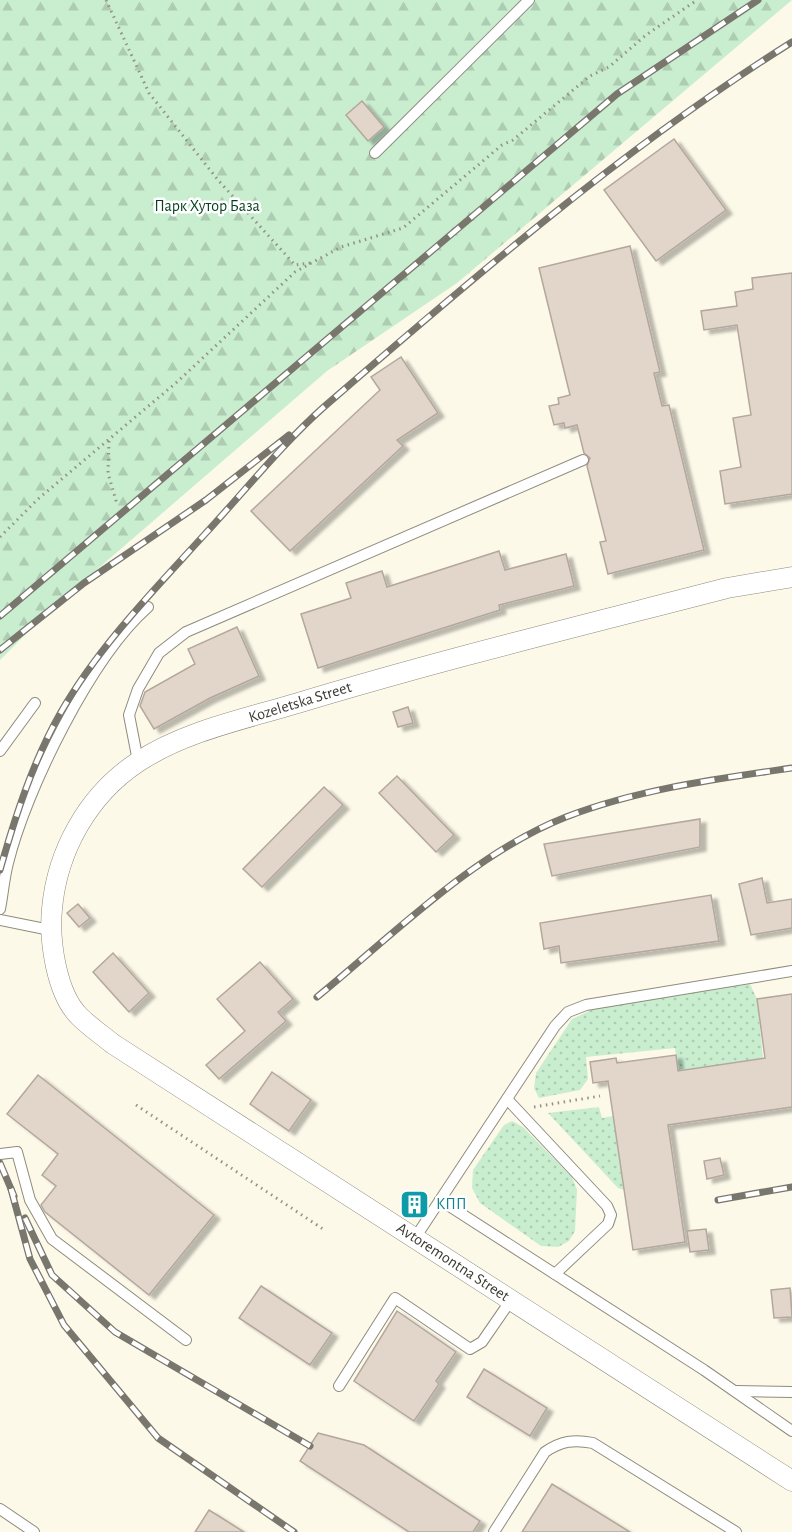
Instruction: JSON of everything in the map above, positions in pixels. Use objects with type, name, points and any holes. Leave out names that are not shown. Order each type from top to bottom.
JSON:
[{"type":"street","name":"Kozeletska Street","points":[[113,1044],[78,1016],[60,984],[50,930],[54,886],[67,846],[86,813],[114,781],[138,762],[195,734],[336,691],[727,588],[792,577]]},
{"type":"street","name":"Avtoremontna Street","points":[[113,1044],[792,1480]]},
{"type":"lane","points":[[375,153],[529,0]]},
{"type":"lane","points":[[138,762],[129,715],[138,689],[159,653],[186,632],[583,460]]},
{"type":"lane","points":[[0,909],[8,862],[41,773],[87,686],[128,625],[148,607]]},
{"type":"lane","points":[[0,751],[35,703]]},
{"type":"lane","points":[[0,920],[50,930]]},
{"type":"lane","points":[[415,1238],[555,1026],[568,1012],[586,1005],[792,971]]},
{"type":"lane","points":[[507,1099],[607,1206],[611,1215],[608,1224],[555,1274]]},
{"type":"lane","points":[[0,1154],[17,1152],[30,1200],[52,1239],[186,1340]]},
{"type":"lane","points":[[440,1200],[792,1431]]},
{"type":"lane","points":[[339,1386],[395,1298],[470,1349],[482,1342],[511,1300]]},
{"type":"lane","points":[[734,1391],[792,1392]]},
{"type":"lane","points":[[494,1532],[544,1452],[561,1443],[580,1440],[593,1443],[736,1532]]},
{"type":"lane","points":[[0,1509],[34,1532]]},
{"type":"path","points":[[106,0],[149,93],[218,180],[295,265],[313,263]]},
{"type":"path","points":[[0,537],[38,499],[110,441],[177,382],[295,272],[341,247],[403,228],[502,145],[513,140],[590,76],[609,67],[646,35],[697,0]]},
{"type":"path","points":[[110,441],[108,473],[117,504]]},
{"type":"path","points":[[518,1110],[600,1096]]},
{"type":"path","points":[[136,1105],[323,1229]]},
{"type":"green space","name":"Парк Хутор База","points":[[0,0],[792,0],[457,283],[327,371],[50,610],[0,660]]},
{"type":"green space","points":[[750,984],[757,999],[763,1058],[678,1071],[675,1048],[586,1057],[588,1079],[580,1090],[539,1098],[534,1088],[536,1073],[572,1019],[600,1006]]},
{"type":"green space","points":[[599,1107],[602,1118],[613,1116],[624,1190],[618,1188],[548,1113]]},
{"type":"green space","points":[[512,1121],[523,1127],[572,1177],[577,1190],[575,1231],[569,1241],[558,1247],[541,1246],[480,1203],[472,1188],[473,1170],[504,1125]]},
{"type":"building","points":[[362,101],[384,127],[368,141],[346,115]]},
{"type":"building","points":[[674,139],[726,210],[656,261],[604,190]]},
{"type":"building","points":[[630,246],[660,372],[654,373],[662,406],[669,405],[704,550],[608,574],[600,542],[606,541],[587,466],[590,458],[584,453],[577,425],[565,428],[564,423],[554,425],[549,406],[559,404],[558,398],[570,395],[539,268]]},
{"type":"building","points":[[792,273],[792,494],[725,504],[720,471],[741,467],[733,418],[751,415],[737,325],[704,330],[701,311],[737,306],[735,292],[753,289],[752,278]]},
{"type":"building","points":[[401,357],[438,413],[397,440],[403,446],[290,551],[251,511],[380,390],[371,377]]},
{"type":"building","points":[[499,551],[505,570],[566,554],[574,586],[499,605],[500,610],[318,668],[301,614],[351,598],[346,583],[382,571],[387,587]]},
{"type":"building","points":[[237,627],[259,676],[210,698],[154,729],[140,706],[145,692],[195,664],[188,649]]},
{"type":"building","points":[[408,707],[413,723],[398,727],[393,712]]},
{"type":"building","points":[[397,776],[454,835],[436,852],[379,793]]},
{"type":"building","points":[[324,787],[343,805],[262,887],[243,869]]},
{"type":"building","points":[[700,819],[700,847],[552,876],[544,844]]},
{"type":"building","points":[[762,878],[767,903],[792,899],[792,928],[751,935],[739,884]]},
{"type":"building","points":[[711,895],[719,941],[561,963],[559,946],[544,949],[540,923]]},
{"type":"building","points":[[78,904],[90,918],[79,927],[67,913]]},
{"type":"building","points":[[113,953],[149,993],[129,1012],[93,972]]},
{"type":"building","points":[[260,962],[293,999],[278,1012],[286,1021],[219,1079],[206,1065],[245,1031],[217,999]]},
{"type":"building","points":[[792,994],[792,1107],[668,1125],[685,1242],[633,1250],[608,1081],[593,1083],[590,1062],[616,1058],[617,1063],[676,1055],[678,1071],[765,1058],[757,999]]},
{"type":"building","points":[[272,1072],[311,1100],[289,1131],[250,1104]]},
{"type":"building","points":[[38,1075],[214,1215],[149,1295],[45,1212],[41,1205],[56,1186],[42,1175],[58,1154],[7,1114]]},
{"type":"building","points":[[720,1158],[724,1175],[707,1179],[704,1161]]},
{"type":"building","points":[[706,1229],[709,1250],[690,1252],[687,1231]]},
{"type":"building","points":[[261,1286],[332,1333],[310,1365],[239,1318]]},
{"type":"building","points":[[790,1288],[792,1317],[774,1318],[771,1290]]},
{"type":"building","points":[[397,1311],[456,1352],[436,1381],[439,1384],[414,1421],[354,1381]]},
{"type":"building","points":[[484,1369],[547,1408],[530,1436],[467,1397]]},
{"type":"building","points":[[318,1433],[364,1445],[480,1521],[473,1532],[409,1532],[300,1461]]},
{"type":"building","points":[[552,1484],[630,1532],[522,1532]]},
{"type":"building","points":[[209,1510],[244,1532],[195,1532]]},
{"type":"railway","points":[[0,616],[617,94],[758,0]]},
{"type":"railway","points":[[0,870],[33,770],[61,712],[92,664],[128,619],[294,436],[325,406],[494,262],[610,169],[730,82],[792,42]]},
{"type":"railway","points":[[0,650],[84,583],[206,500],[289,435]]},
{"type":"railway","points":[[317,997],[467,873],[532,833],[566,817],[621,799],[706,781],[792,768]]},
{"type":"railway","points":[[0,1163],[14,1196]]},
{"type":"railway","points":[[718,1200],[792,1187]]},
{"type":"railway","points":[[11,1189],[30,1259],[64,1325],[158,1438],[294,1532]]},
{"type":"railway","points":[[25,1218],[52,1275],[115,1332],[310,1446]]},
{"type":"place","name":"КПП","points":[[415,1204]]}]
